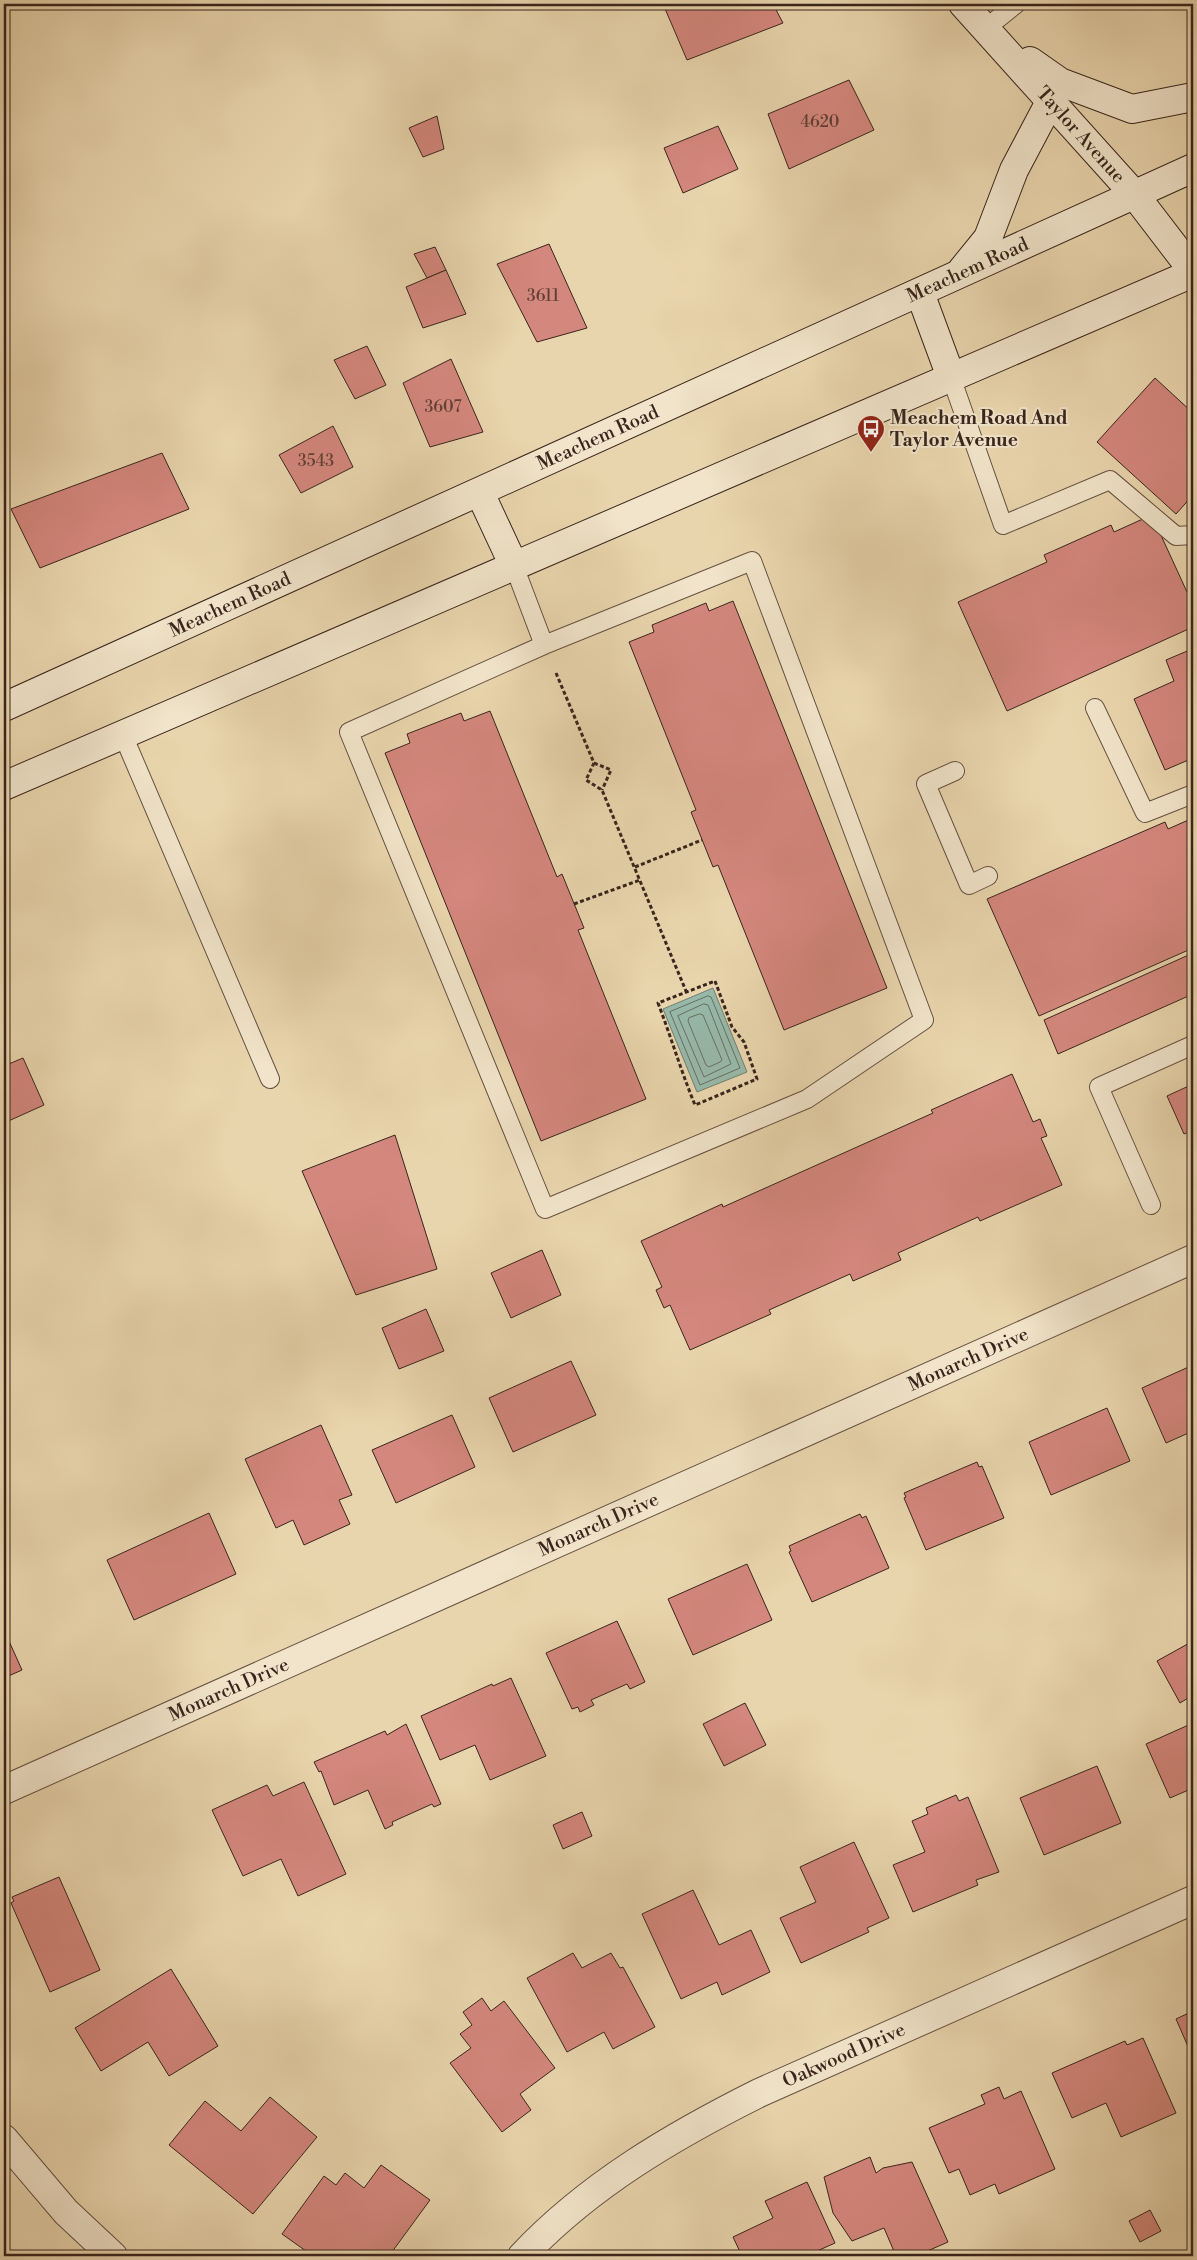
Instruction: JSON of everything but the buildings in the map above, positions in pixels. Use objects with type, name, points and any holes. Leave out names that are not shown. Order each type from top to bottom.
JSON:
[{"type":"street","name":"Taylor Avenue","points":[[963,4],[1134,194],[1193,272]]},
{"type":"street","points":[[986,29],[1060,82],[1132,109],[1193,97]]},
{"type":"street","points":[[959,275],[988,238],[1014,170],[1051,100]]},
{"type":"street","name":"Meachem Road","points":[[4,707],[480,493],[1193,168]]},
{"type":"street","points":[[4,786],[1193,272]]},
{"type":"street","points":[[920,293],[951,377]]},
{"type":"street","points":[[480,493],[514,566]]},
{"type":"street","name":"Monarch Drive","points":[[4,1790],[1193,1259]]},
{"type":"street","name":"Oakwood Drive","points":[[522,2256],[583,2201],[638,2160],[697,2124],[759,2093],[1193,1900]]},
{"type":"street","points":[[4,2139],[66,2212],[113,2256]]},
{"type":"lane","points":[[986,29],[1016,4]]},
{"type":"lane","points":[[951,377],[1003,525],[1110,480],[1176,536],[1193,535]]},
{"type":"lane","points":[[752,561],[924,1020],[807,1099],[545,1209],[349,732],[544,645],[752,561]]},
{"type":"lane","points":[[514,566],[544,645]]},
{"type":"lane","points":[[1095,708],[1145,813],[1193,794]]},
{"type":"lane","points":[[123,735],[270,1079]]},
{"type":"lane","points":[[955,771],[926,784],[968,885],[988,876]]},
{"type":"lane","points":[[1151,1205],[1100,1087],[1193,1045]]},
{"type":"path","points":[[544,645],[594,763],[611,770],[602,790]]},
{"type":"path","points":[[594,763],[586,780],[602,790],[686,991]]},
{"type":"path","points":[[635,867],[702,840]]},
{"type":"path","points":[[574,904],[640,880]]},
{"type":"path","points":[[714,981],[732,1027],[744,1042],[757,1079],[695,1104],[679,1067],[676,1050],[658,1003],[686,991],[714,981]]},
{"type":"water","points":[[713,988],[747,1072],[697,1092],[663,1009]]},
{"type":"place","name":"Meachem Road And Taylor Avenue","points":[[871,453]]}]
